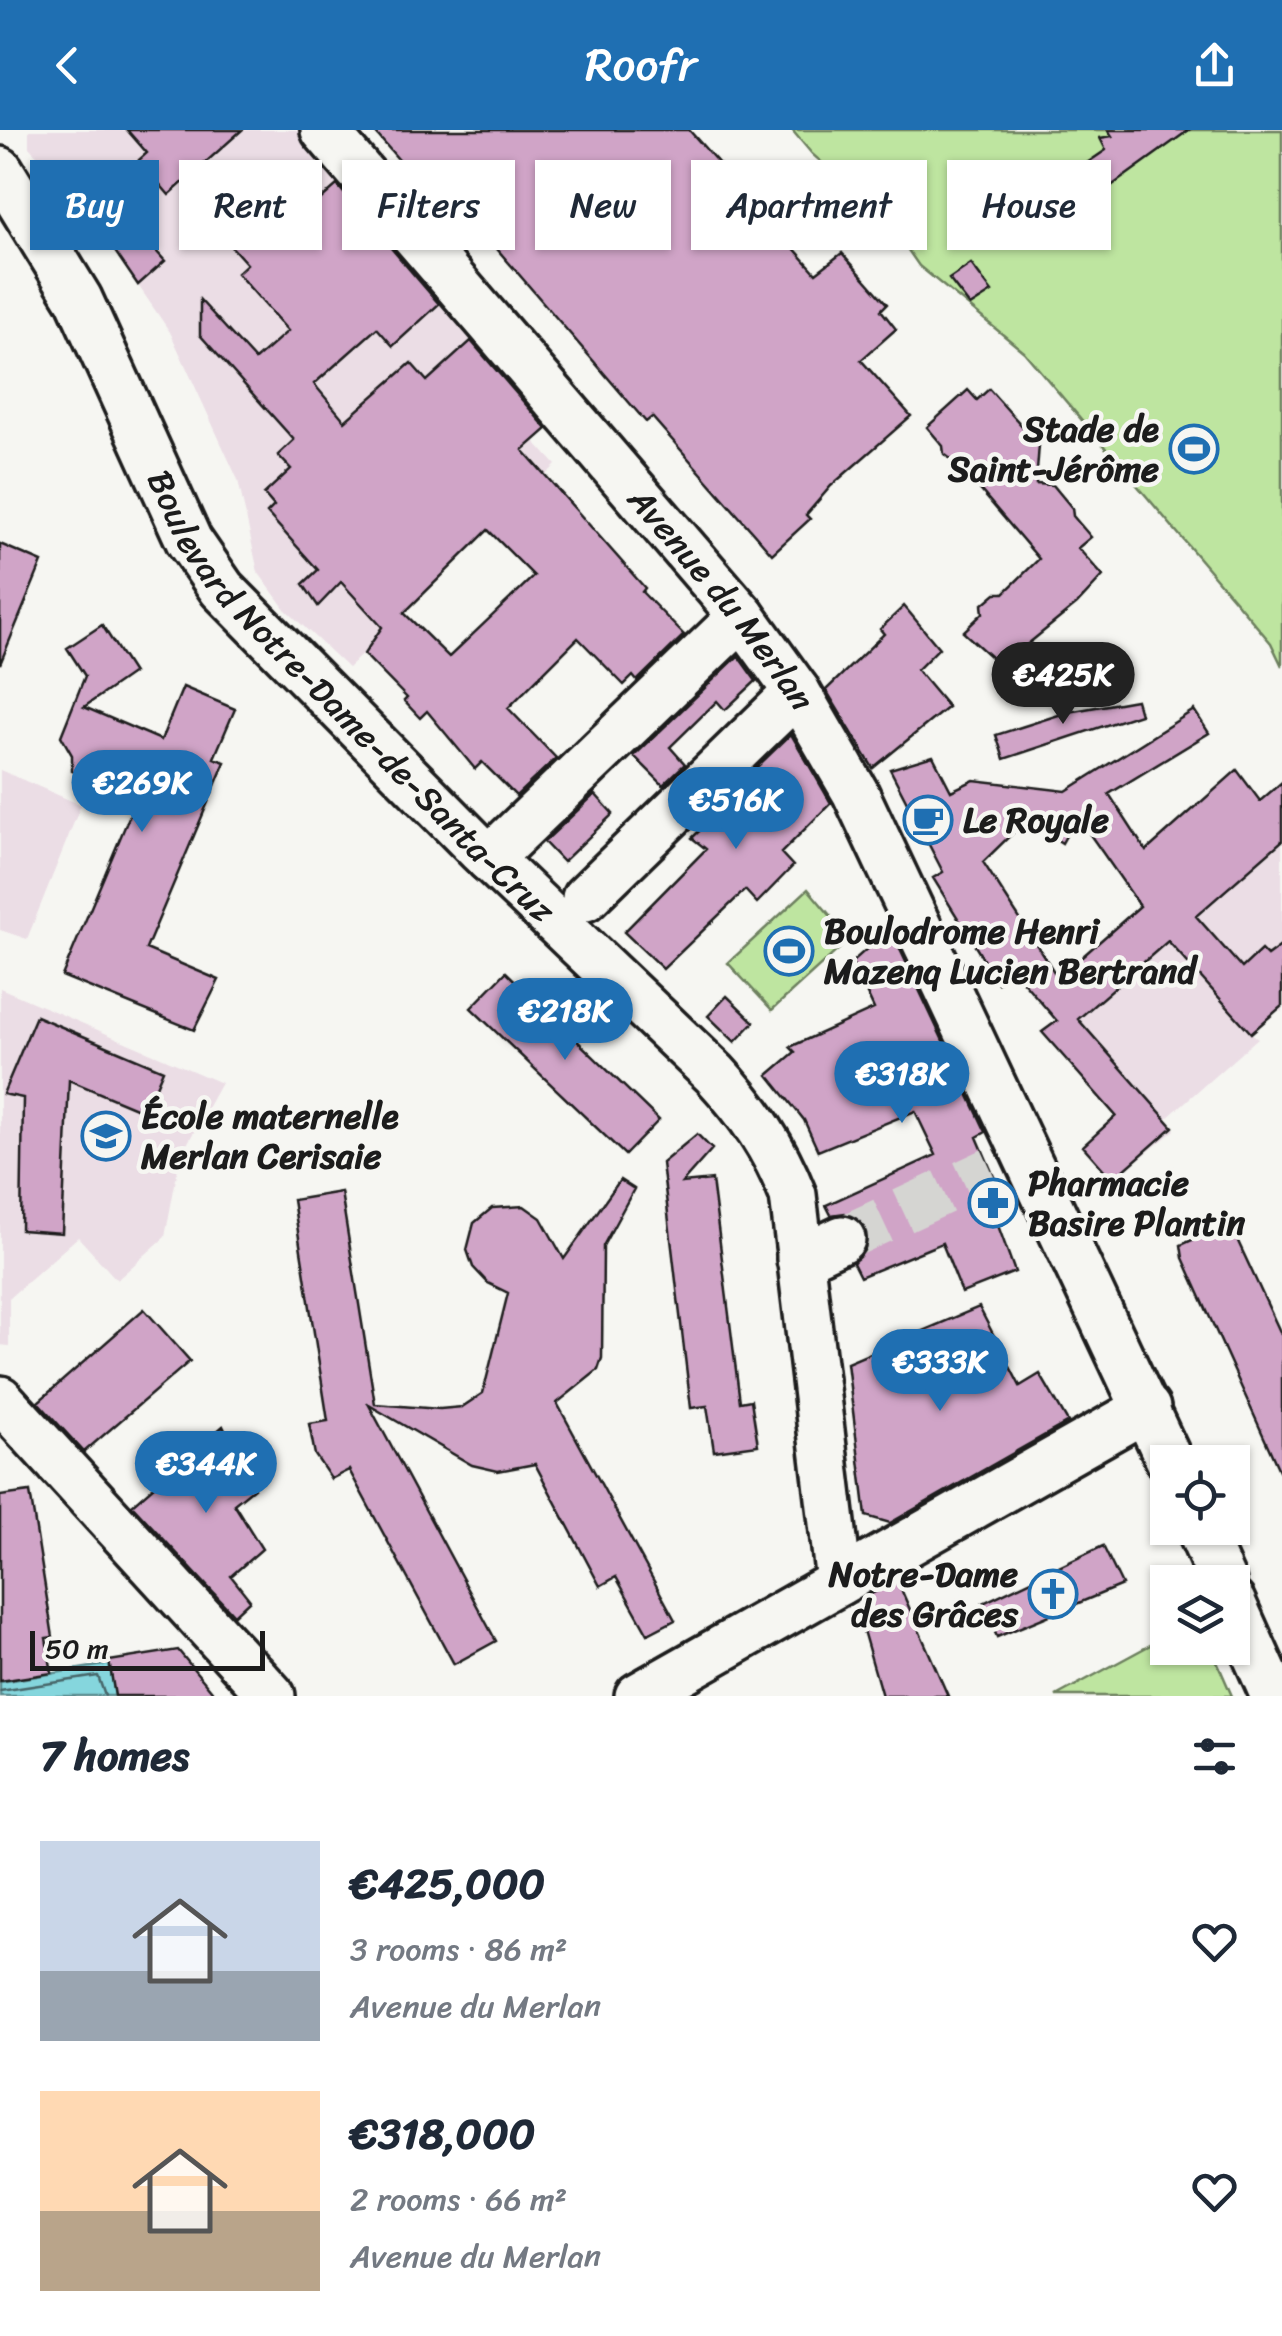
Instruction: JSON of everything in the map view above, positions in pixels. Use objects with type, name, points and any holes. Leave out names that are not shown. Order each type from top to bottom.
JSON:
[{"type":"street","name":"Avenue du Merlan","points":[[324,130],[742,616],[797,692],[856,792],[1009,1161],[1146,1408],[1162,1445]]},
{"type":"street","name":"Boulevard Notre-Dame-de-Santa-Cruz","points":[[0,170],[80,299],[189,541],[222,589],[489,859],[750,1112],[777,1155],[793,1195],[839,1582]]},
{"type":"street","points":[[489,859],[742,616]]},
{"type":"street","points":[[584,898],[797,692]]},
{"type":"street","points":[[800,1258],[842,1239]]},
{"type":"street","points":[[0,1399],[272,1696]]},
{"type":"street","points":[[638,1696],[1146,1408]]},
{"type":"street","points":[[1250,1637],[1275,1685]]},
{"type":"shaded area","points":[[29,130],[331,130],[311,149],[321,160],[179,160],[179,250],[322,250],[322,161],[342,184],[342,250],[400,250],[553,423],[534,441],[556,465],[348,668],[285,609],[258,572],[238,480],[170,332],[114,250],[159,250],[159,160],[41,160],[29,147]]},
{"type":"shaded area","points":[[0,770],[81,805],[27,939],[0,930]]},
{"type":"shaded area","points":[[1282,782],[1282,1012],[1278,1010],[1251,1033],[1258,1038],[1167,1118],[1175,1130],[1113,1180],[1083,1146],[1115,1116],[1042,1032],[1056,1020],[1036,997]]},
{"type":"shaded area","name":"École maternelle Merlan Cerisaie","points":[[0,988],[221,1083],[180,1157],[165,1237],[117,1280],[78,1237],[9,1298],[9,1346],[0,1345]]},
{"type":"green space","name":"Stade de Saint-Jérôme","points":[[792,130],[1282,130],[1282,666],[1271,643],[1024,352],[919,266],[908,250],[927,250],[927,160],[819,160]]},
{"type":"green space","name":"Boulodrome Henri Mazenq Lucien Bertrand","points":[[808,889],[850,939],[772,1010],[728,963]]},
{"type":"green space","points":[[1150,1645],[1150,1665],[1218,1665],[1232,1696],[1056,1696]]},
{"type":"water","points":[[110,1664],[115,1696],[0,1696],[0,1682]]},
{"type":"building","points":[[127,130],[242,130],[208,160],[179,160],[179,186],[169,195],[159,183],[159,160],[139,160],[147,153]]},
{"type":"building","points":[[373,130],[689,130],[716,160],[691,160],[691,250],[796,250],[816,273],[842,253],[887,304],[881,310],[896,329],[861,360],[911,416],[831,486],[806,515],[810,519],[772,554],[652,417],[646,422],[498,250],[515,250],[515,160],[399,160]]},
{"type":"building","points":[[1108,130],[1189,130],[1111,186],[1111,160],[1091,160],[1106,150],[1100,138],[1112,136]]},
{"type":"building","points":[[337,185],[342,191],[342,250],[393,250],[439,304],[393,346],[377,328],[314,384],[345,421],[411,363],[427,381],[471,341],[547,429],[523,450],[645,588],[642,592],[684,635],[637,681],[633,676],[624,685],[578,638],[508,708],[556,758],[516,796],[482,762],[475,769],[427,711],[420,718],[404,701],[407,698],[364,654],[382,627],[341,582],[318,606],[303,584],[318,570],[267,513],[274,506],[264,494],[291,469],[278,455],[294,440],[200,335],[200,300],[255,360],[288,331],[237,273],[247,264],[235,250],[322,250],[322,198]],"holes":[[[488,530],[534,576],[449,657],[404,613]]]},
{"type":"building","points":[[114,250],[155,250],[165,261],[138,285]]},
{"type":"building","points":[[971,264],[992,292],[970,306],[949,279]]},
{"type":"building","points":[[989,389],[1039,445],[1036,484],[1053,485],[1072,508],[1073,516],[1091,537],[1078,548],[1103,576],[1077,604],[1001,666],[963,632],[983,613],[982,605],[996,593],[1004,593],[1039,559],[959,465],[944,454],[943,446],[927,427],[968,390],[977,400]]},
{"type":"building","points":[[0,544],[42,562],[0,664]]},
{"type":"building","points":[[904,606],[939,648],[917,670],[948,707],[873,768],[826,690],[884,634],[880,629]]},
{"type":"building","points":[[102,625],[133,673],[84,707],[161,740],[183,687],[235,709],[214,758],[225,762],[146,949],[219,980],[194,1030],[62,976],[137,798],[72,771],[72,755],[61,736],[85,676],[67,648]]},
{"type":"building","points":[[738,656],[756,681],[725,710],[717,701],[670,747],[685,764],[663,785],[634,756]]},
{"type":"building","points":[[1136,700],[1140,714],[1004,759],[996,735],[1068,712]]},
{"type":"building","points":[[1194,710],[1209,733],[1109,794],[1146,851],[1237,770],[1260,801],[1282,782],[1282,841],[1196,916],[1242,968],[1261,950],[1267,956],[1282,945],[1282,1006],[1251,1033],[1168,941],[1078,1019],[1173,1127],[1113,1180],[1083,1146],[1116,1116],[1042,1032],[1057,1021],[1013,970],[998,983],[933,878],[943,872],[890,769],[933,756],[951,791],[974,780],[1066,791]],"holes":[[[1077,816],[1140,906],[1058,978],[983,862],[1026,820],[1062,843]]]},
{"type":"building","points":[[791,734],[831,803],[781,853],[793,866],[757,903],[745,890],[663,969],[624,932],[706,849],[692,838],[724,807],[720,803]]},
{"type":"building","points":[[595,794],[613,814],[563,862],[544,842]]},
{"type":"building","points":[[890,928],[986,1132],[977,1137],[1010,1214],[996,1220],[1015,1272],[962,1293],[942,1243],[860,1277],[853,1263],[868,1242],[865,1227],[845,1213],[831,1215],[826,1205],[936,1155],[915,1111],[818,1151],[804,1120],[768,1075],[795,1052],[790,1047],[874,1009],[852,962]]},
{"type":"building","points":[[506,972],[659,1120],[625,1155],[471,1008]]},
{"type":"building","points":[[727,996],[754,1022],[735,1042],[708,1016]]},
{"type":"building","points":[[36,1016],[163,1070],[145,1112],[69,1080],[62,1233],[21,1230],[23,1098],[3,1094]]},
{"type":"building","points":[[697,1134],[712,1149],[682,1183],[712,1180],[740,1402],[751,1400],[758,1445],[714,1451],[707,1406],[691,1408],[662,1163]]},
{"type":"building","points":[[620,1180],[634,1189],[603,1246],[602,1358],[598,1370],[557,1403],[675,1620],[648,1634],[616,1577],[600,1586],[535,1464],[498,1471],[472,1465],[369,1405],[496,1641],[454,1664],[349,1470],[331,1479],[315,1455],[309,1424],[328,1421],[293,1200],[341,1192],[375,1404],[440,1409],[462,1407],[483,1393],[508,1293],[488,1283],[473,1267],[467,1250],[474,1223],[492,1208],[524,1206],[541,1218],[564,1259]]},
{"type":"building","points":[[1225,1225],[1231,1237],[1235,1235],[1282,1336],[1282,1477],[1183,1258],[1181,1245]]},
{"type":"building","points":[[979,1307],[1020,1386],[1040,1374],[1068,1422],[890,1523],[866,1516],[847,1363]]},
{"type":"building","points":[[144,1309],[190,1361],[84,1452],[38,1402]]},
{"type":"building","points":[[223,1426],[254,1488],[234,1504],[262,1549],[231,1576],[250,1600],[234,1615],[132,1505]]},
{"type":"building","points":[[30,1492],[53,1637],[46,1638],[52,1673],[0,1681],[0,1496]]},
{"type":"building","name":"Notre-Dame des Grâces","points":[[1103,1546],[1122,1585],[997,1637],[983,1603]]},
{"type":"building","points":[[897,1580],[948,1696],[882,1696],[860,1620],[875,1616],[866,1597]]},
{"type":"building","points":[[178,1650],[216,1696],[115,1696],[109,1661]]},
{"type":"tunnel","points":[[842,1239],[991,1170]]},
{"type":"place","name":"Stade de Saint-Jérôme","points":[[1194,449]]},
{"type":"place","name":"Le Royale","points":[[928,820]]},
{"type":"place","name":"Boulodrome Henri Mazenq Lucien Bertrand","points":[[789,951]]},
{"type":"place","name":"École maternelle Merlan Cerisaie","points":[[106,1136]]},
{"type":"place","name":"Pharmacie Basire Plantin","points":[[993,1203]]},
{"type":"place","name":"Notre-Dame des Grâces","points":[[1053,1594]]}]
